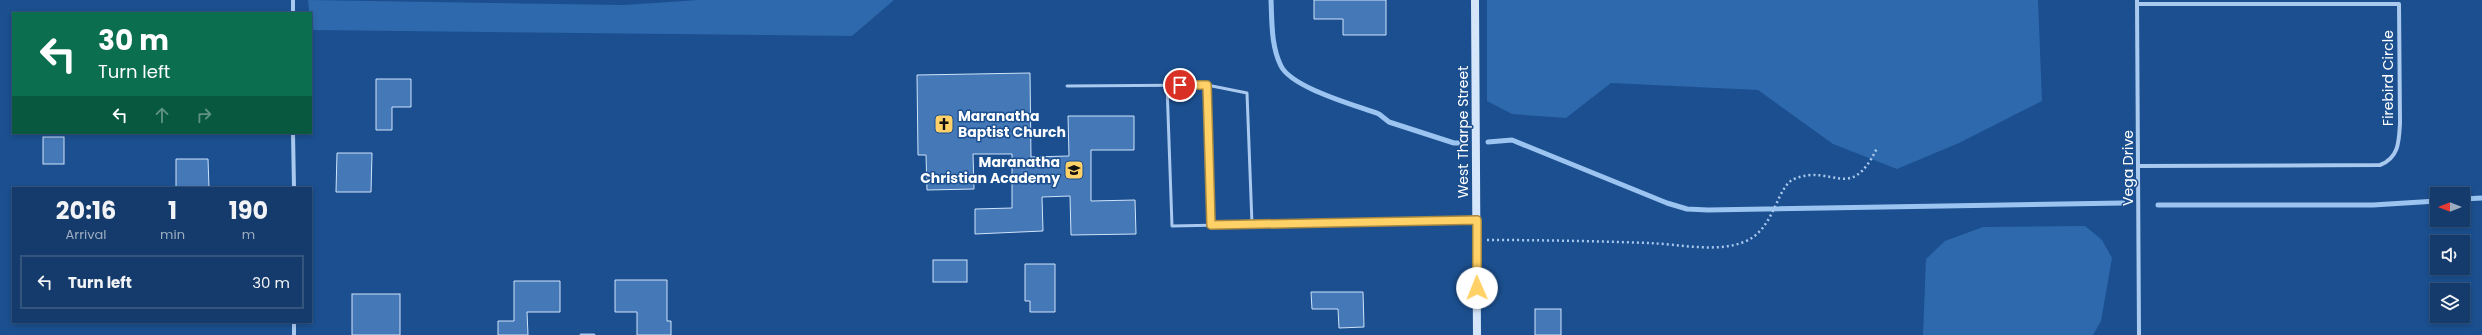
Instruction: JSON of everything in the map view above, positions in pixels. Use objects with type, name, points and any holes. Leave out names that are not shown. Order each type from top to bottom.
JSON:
[{"type":"main road","name":"West Tharpe Street","points":[[1475,0],[1477,335]]},
{"type":"street","points":[[293,0],[293,12]]},
{"type":"street","name":"Vega Drive","points":[[2137,2],[2139,335]]},
{"type":"street","name":"Firebird Circle","points":[[2137,2],[2399,4],[2399,141],[2394,155],[2389,162],[2380,165],[2139,166]]},
{"type":"street","points":[[293,134],[294,187]]},
{"type":"street","points":[[294,323],[294,335]]},
{"type":"lane","points":[[1167,85],[1172,226],[1477,220]]},
{"type":"lane","points":[[1067,86],[1207,85],[1247,92],[1252,224]]},
{"type":"lane","points":[[1207,85],[1211,225]]},
{"type":"lane","points":[[582,335],[594,335]]},
{"type":"path","points":[[1477,240],[1570,240],[1706,246],[1731,245],[1745,242],[1760,232],[1771,218],[1784,190],[1791,180],[1805,176],[1833,179],[1859,176],[1869,165],[1877,148]]},
{"type":"shaded area","points":[[308,0],[624,5],[699,0],[894,0],[852,36],[312,30],[312,12],[309,12]]},
{"type":"shaded area","points":[[1487,0],[2038,0],[2042,101],[1959,143],[1897,169],[1833,144],[1758,90],[1611,83],[1566,118],[1512,114],[1487,101]]},
{"type":"shaded area","points":[[2085,226],[2102,240],[2112,258],[2101,321],[2093,335],[1923,335],[1926,259],[1945,241],[1983,227]]},
{"type":"building","points":[[1314,0],[1386,0],[1386,35],[1343,35],[1343,19],[1314,19]]},
{"type":"building","points":[[1030,73],[1031,157],[1069,156],[1068,116],[1134,116],[1134,150],[1091,150],[1091,201],[1135,200],[1136,234],[1071,235],[1070,196],[1042,197],[1043,231],[975,234],[975,209],[1012,208],[1012,154],[973,154],[974,189],[927,190],[926,155],[918,155],[917,75]]},
{"type":"building","points":[[376,79],[411,79],[411,107],[392,107],[392,130],[376,130]]},
{"type":"building","points":[[43,137],[64,137],[64,164],[43,164]]},
{"type":"building","points":[[337,153],[372,153],[371,192],[336,192]]},
{"type":"building","points":[[176,159],[208,159],[209,187],[176,187]]},
{"type":"building","points":[[933,260],[967,260],[967,282],[933,282]]},
{"type":"building","points":[[1025,264],[1055,264],[1055,312],[1030,312],[1030,301],[1025,301]]},
{"type":"building","points":[[615,280],[667,280],[667,321],[671,321],[671,335],[637,335],[637,312],[615,312]]},
{"type":"building","points":[[514,281],[560,281],[560,312],[527,312],[528,335],[498,335],[498,321],[514,321]]},
{"type":"building","points":[[1311,292],[1363,292],[1364,327],[1339,328],[1338,309],[1312,309]]},
{"type":"building","points":[[352,294],[400,294],[400,335],[352,335]]},
{"type":"building","points":[[1535,309],[1561,309],[1561,335],[1535,335]]},
{"type":"waterway","points":[[1271,0],[1275,50],[1281,66],[1287,74],[1298,82],[1325,95],[1379,114],[1389,122],[1454,143],[1464,143]]},
{"type":"waterway","points":[[1488,142],[1512,140],[1667,203],[1687,209],[1708,210],[2123,203]]},
{"type":"waterway","points":[[2470,199],[2482,198]]},
{"type":"waterway","points":[[2158,205],[2373,205],[2430,201]]},
{"type":"place","name":"Maranatha Baptist Church","points":[[944,124]]},
{"type":"place","name":"Maranatha Christian Academy","points":[[1074,170]]},
{"type":"route","points":[[1180,85],[1207,85],[1211,225],[1477,220],[1477,288]]}]
